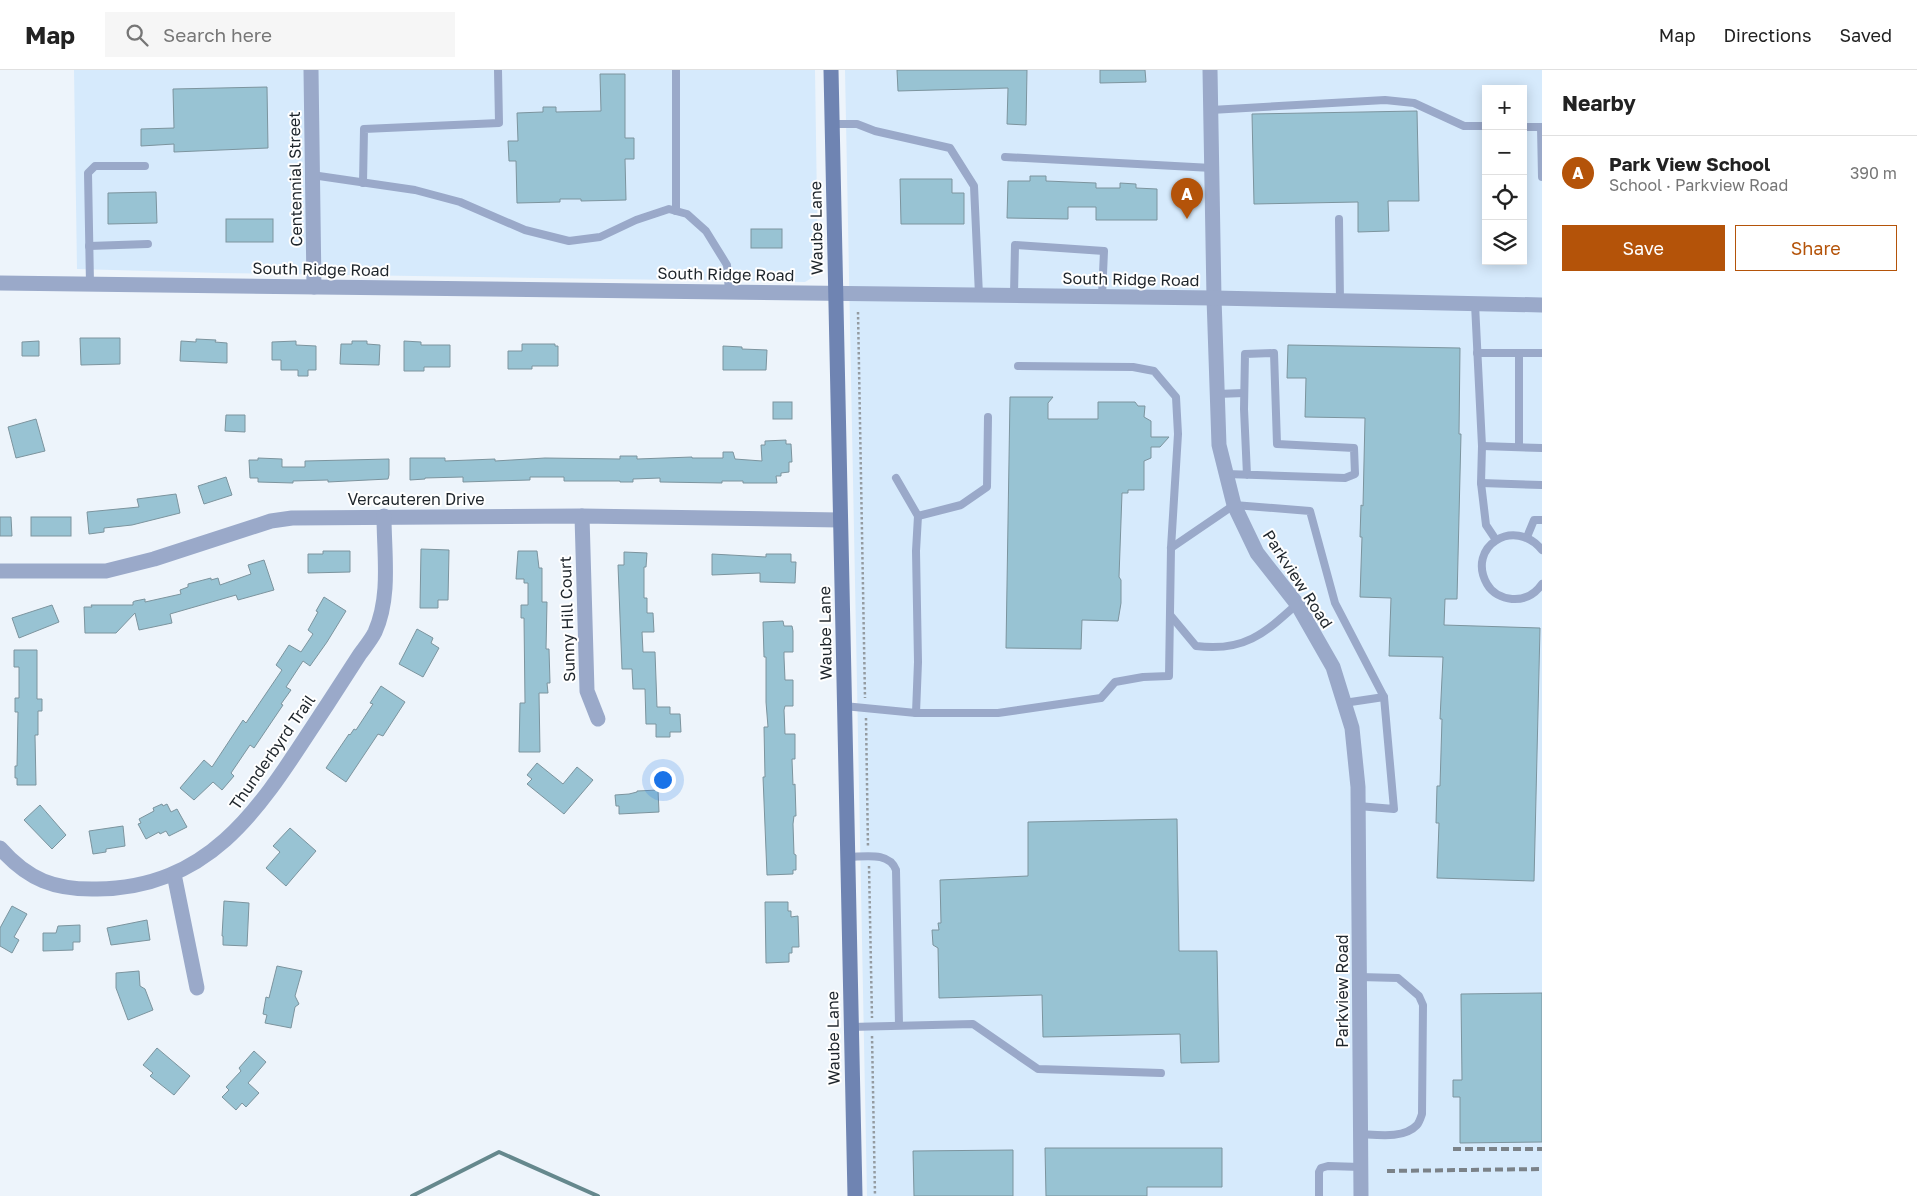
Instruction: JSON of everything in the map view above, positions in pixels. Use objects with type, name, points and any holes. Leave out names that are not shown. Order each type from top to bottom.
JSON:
[{"type":"main road","name":"Waube Lane","points":[[831,70],[855,1196]]},
{"type":"street","name":"Centennial Street","points":[[311,70],[314,287]]},
{"type":"street","name":"Parkview Road","points":[[1210,70],[1219,445],[1234,505],[1257,553],[1297,604],[1333,667],[1352,728],[1358,787],[1361,1196]]},
{"type":"street","name":"South Ridge Road","points":[[0,283],[1102,296],[1542,305]]},
{"type":"street","name":"Thunderbyrd Trail","points":[[0,848],[11,860],[39,880],[72,889],[117,889],[143,884],[174,874],[212,852],[246,820],[285,768],[375,632],[385,598],[384,516]]},
{"type":"street","name":"Vercauteren Drive","points":[[0,571],[106,571],[154,559],[271,521],[292,518],[582,516],[840,520]]},
{"type":"street","name":"Sunny Hill Court","points":[[582,516],[587,691],[598,719]]},
{"type":"street","points":[[174,874],[197,988]]},
{"type":"lane","points":[[362,183],[364,129],[499,123],[498,70]]},
{"type":"lane","points":[[676,70],[676,211]]},
{"type":"lane","points":[[1211,110],[1385,100],[1414,104],[1464,126],[1482,126]]},
{"type":"lane","points":[[832,124],[857,124],[876,131],[950,148],[974,186],[979,295]]},
{"type":"lane","points":[[1527,127],[1542,127],[1542,176]]},
{"type":"lane","points":[[1005,157],[1212,168]]},
{"type":"lane","points":[[90,284],[88,173],[95,166],[145,166]]},
{"type":"lane","points":[[312,175],[415,190],[460,202],[525,230],[569,241],[600,237],[636,220],[669,209],[687,214],[706,232],[726,265],[729,292]]},
{"type":"lane","points":[[1339,219],[1340,301]]},
{"type":"lane","points":[[89,246],[148,244]]},
{"type":"lane","points":[[1014,296],[1014,245],[1104,252],[1102,296]]},
{"type":"lane","points":[[1475,304],[1482,446],[1481,483],[1486,525],[1496,540]]},
{"type":"lane","points":[[1226,474],[1248,475],[1345,478],[1355,474],[1354,448],[1277,444],[1274,353],[1245,354],[1244,393],[1248,475]]},
{"type":"lane","points":[[1477,353],[1542,353]]},
{"type":"lane","points":[[1520,353],[1520,447]]},
{"type":"lane","points":[[844,706],[916,713],[998,713],[1101,698],[1115,682],[1143,677],[1169,676],[1172,548],[1178,434],[1176,397],[1154,371],[1133,368],[1018,366]]},
{"type":"lane","points":[[1217,394],[1244,393]]},
{"type":"lane","points":[[918,516],[961,505],[987,487],[988,417]]},
{"type":"lane","points":[[1482,446],[1542,448]]},
{"type":"lane","points":[[896,478],[918,516],[916,550],[918,662],[916,713]]},
{"type":"lane","points":[[1481,483],[1542,485]]},
{"type":"lane","points":[[1172,548],[1234,505],[1310,510],[1335,603],[1384,697],[1394,809],[1358,806]]},
{"type":"lane","points":[[1527,537],[1534,520],[1542,520]]},
{"type":"lane","points":[[1542,550],[1536,542],[1527,537],[1516,534],[1506,535],[1496,540],[1488,548],[1483,557],[1482,568],[1489,588],[1498,595],[1508,599],[1518,600],[1529,596],[1542,584]]},
{"type":"lane","points":[[1171,616],[1196,646],[1214,648],[1239,645],[1266,632],[1297,604]]},
{"type":"lane","points":[[1344,702],[1384,697]]},
{"type":"lane","points":[[847,856],[887,858],[893,863],[896,870],[900,1026]]},
{"type":"lane","points":[[1360,977],[1398,978],[1419,996],[1422,1005],[1422,1114],[1418,1125],[1391,1135],[1361,1134]]},
{"type":"lane","points":[[850,1027],[972,1024],[1038,1069],[1161,1073]]},
{"type":"lane","points":[[1319,1196],[1319,1172],[1322,1168],[1328,1166],[1361,1167]]},
{"type":"path","points":[[858,312],[875,1196]]},
{"type":"path","points":[[852,319],[858,319]]},
{"type":"shaded area","points":[[74,70],[815,70],[818,271],[815,276],[805,282],[77,269]]},
{"type":"shaded area","points":[[845,70],[1542,70],[1542,1196],[867,1196]]},
{"type":"building","points":[[897,70],[1027,70],[1026,125],[1007,124],[1008,88],[898,91]]},
{"type":"building","points":[[1100,70],[1145,70],[1146,82],[1100,83]]},
{"type":"building","points":[[600,74],[625,74],[625,138],[634,138],[634,159],[625,159],[626,200],[581,201],[581,199],[560,199],[560,202],[517,203],[516,161],[509,161],[508,141],[518,141],[517,113],[543,112],[543,107],[556,107],[556,112],[601,111]]},
{"type":"building","points":[[267,87],[268,148],[174,152],[174,144],[141,146],[141,129],[174,128],[173,89]]},
{"type":"building","points":[[1417,111],[1419,201],[1388,201],[1389,231],[1358,232],[1358,202],[1254,204],[1252,114]]},
{"type":"building","points":[[1030,176],[1046,176],[1046,181],[1096,183],[1096,188],[1120,188],[1120,183],[1136,184],[1136,188],[1157,189],[1157,220],[1096,220],[1096,207],[1068,207],[1068,219],[1007,218],[1008,181],[1030,181]]},
{"type":"building","points":[[900,179],[952,179],[952,193],[964,193],[964,224],[901,224]]},
{"type":"building","points":[[156,192],[157,223],[108,224],[108,193]]},
{"type":"building","points":[[226,219],[273,219],[273,242],[226,242]]},
{"type":"building","points":[[751,229],[782,229],[782,248],[751,248]]},
{"type":"building","points":[[80,338],[120,338],[120,364],[81,365]]},
{"type":"building","points":[[196,339],[216,340],[215,342],[227,343],[227,363],[180,361],[181,341],[196,342]]},
{"type":"building","points":[[39,341],[39,356],[22,356],[22,342]]},
{"type":"building","points":[[296,341],[296,345],[316,346],[316,370],[308,370],[308,376],[298,376],[298,370],[281,370],[281,360],[272,360],[272,342]]},
{"type":"building","points":[[352,341],[367,341],[367,344],[380,345],[379,365],[340,364],[341,344],[352,344]]},
{"type":"building","points":[[404,341],[421,342],[421,345],[450,345],[450,367],[424,367],[424,371],[404,371]]},
{"type":"building","points":[[522,344],[555,344],[555,346],[558,346],[558,366],[532,366],[532,369],[508,369],[508,351],[522,351]]},
{"type":"building","points":[[1288,345],[1460,348],[1459,434],[1461,434],[1457,599],[1445,599],[1444,625],[1540,628],[1534,881],[1437,878],[1439,823],[1436,823],[1437,786],[1440,786],[1442,719],[1440,719],[1443,657],[1389,656],[1391,598],[1360,597],[1362,537],[1360,537],[1361,505],[1363,506],[1365,418],[1305,417],[1306,378],[1287,378]]},
{"type":"building","points":[[723,346],[767,350],[766,370],[723,370]]},
{"type":"building","points":[[1010,397],[1053,397],[1048,403],[1048,419],[1098,419],[1098,402],[1135,402],[1138,406],[1145,406],[1144,417],[1151,421],[1151,437],[1169,437],[1160,447],[1151,447],[1151,458],[1144,461],[1144,490],[1128,490],[1128,493],[1122,493],[1119,577],[1121,580],[1121,603],[1118,621],[1082,620],[1081,649],[1006,648]]},
{"type":"building","points":[[773,402],[792,402],[792,419],[773,419]]},
{"type":"building","points":[[226,415],[245,415],[245,432],[225,431]]},
{"type":"building","points":[[36,419],[45,451],[16,458],[8,427]]},
{"type":"building","points":[[786,440],[786,444],[791,444],[792,462],[789,462],[789,472],[776,476],[777,483],[743,483],[743,481],[722,481],[722,483],[660,482],[660,478],[633,479],[633,482],[564,481],[564,477],[530,477],[530,480],[463,482],[463,477],[410,480],[410,458],[445,458],[445,461],[495,459],[495,461],[545,458],[620,459],[620,456],[637,456],[637,459],[723,458],[723,452],[733,452],[735,459],[762,461],[761,445],[765,445],[765,441]]},
{"type":"building","points":[[258,458],[282,459],[282,467],[305,467],[305,461],[389,459],[389,475],[388,479],[328,482],[328,480],[293,481],[293,483],[258,482],[258,478],[250,478],[249,460],[258,460]]},
{"type":"building","points":[[226,477],[232,495],[204,504],[198,486]]},
{"type":"building","points":[[176,494],[180,513],[132,525],[104,528],[104,532],[89,534],[87,512],[139,507],[137,499]]},
{"type":"building","points":[[0,517],[11,517],[12,536],[0,536]]},
{"type":"building","points":[[31,517],[71,517],[71,536],[31,536]]},
{"type":"building","points":[[421,549],[449,550],[448,600],[438,600],[438,608],[420,608]]},
{"type":"building","points":[[323,551],[350,551],[350,572],[308,573],[308,554],[323,554]]},
{"type":"building","points":[[518,551],[537,551],[539,568],[542,568],[542,602],[547,602],[546,649],[549,649],[550,683],[547,683],[548,693],[539,693],[540,752],[519,752],[520,703],[525,703],[524,618],[521,618],[521,605],[528,605],[528,583],[524,583],[524,579],[516,579]]},
{"type":"building","points":[[624,552],[647,553],[646,567],[644,567],[644,598],[647,598],[647,613],[653,613],[654,632],[642,632],[643,652],[655,652],[657,707],[670,707],[670,714],[680,714],[681,732],[670,732],[670,737],[656,737],[656,724],[646,724],[645,689],[633,689],[632,669],[622,669],[618,565],[624,565]]},
{"type":"building","points":[[712,554],[766,557],[766,554],[791,554],[791,562],[796,562],[795,583],[760,582],[760,573],[712,575]]},
{"type":"building","points":[[264,560],[274,590],[238,600],[236,595],[170,614],[172,623],[139,630],[135,613],[116,633],[85,633],[84,607],[92,607],[91,605],[133,605],[135,601],[145,599],[145,602],[181,594],[180,590],[188,587],[188,584],[211,578],[211,580],[218,578],[220,585],[251,574],[248,565]]},
{"type":"building","points":[[324,597],[346,611],[327,642],[310,666],[303,661],[286,687],[291,690],[281,704],[283,705],[254,748],[250,745],[231,773],[234,776],[222,790],[213,782],[194,800],[180,788],[204,760],[212,767],[243,720],[246,723],[282,670],[276,665],[289,645],[301,652],[313,634],[308,630]]},
{"type":"building","points":[[52,605],[59,622],[19,638],[12,618]]},
{"type":"building","points":[[783,621],[784,626],[792,626],[793,631],[793,652],[784,652],[784,657],[785,680],[793,680],[793,706],[785,706],[784,710],[785,734],[795,734],[795,759],[792,759],[793,785],[795,784],[796,816],[794,816],[793,824],[796,870],[793,870],[793,874],[767,875],[763,777],[765,777],[764,727],[768,727],[763,622]]},
{"type":"building","points":[[417,629],[433,638],[431,643],[439,648],[423,677],[399,664]]},
{"type":"building","points":[[14,650],[37,650],[37,699],[42,699],[42,711],[38,711],[38,735],[35,735],[36,785],[17,785],[17,778],[15,778],[18,712],[15,712],[15,698],[19,698],[19,667],[14,667]]},
{"type":"building","points":[[381,686],[405,702],[383,736],[378,734],[346,782],[326,768],[349,734],[354,729],[356,730],[373,704],[370,703]]},
{"type":"building","points":[[537,763],[563,784],[577,767],[593,780],[564,814],[527,784],[532,779],[527,775]]},
{"type":"building","points":[[658,790],[659,812],[619,814],[619,806],[616,806],[615,795]]},
{"type":"building","points":[[162,804],[163,806],[167,804],[171,812],[177,809],[187,827],[169,836],[166,831],[160,834],[159,832],[146,839],[138,824],[141,823],[139,819],[154,811],[153,808]]},
{"type":"building","points":[[40,805],[66,835],[52,849],[24,820]]},
{"type":"building","points":[[1177,819],[1179,951],[1217,951],[1219,1062],[1181,1063],[1180,1034],[1043,1037],[1042,995],[939,998],[938,948],[933,945],[932,930],[939,930],[938,923],[941,923],[940,880],[1028,876],[1028,822]]},
{"type":"building","points":[[123,826],[125,846],[106,849],[106,852],[93,854],[89,831]]},
{"type":"building","points":[[290,828],[316,851],[286,886],[266,868],[280,852],[273,846]]},
{"type":"building","points":[[224,901],[249,903],[247,946],[223,945]]},
{"type":"building","points":[[765,902],[788,902],[788,911],[791,911],[791,917],[798,916],[799,947],[792,947],[792,953],[789,953],[789,962],[766,963]]},
{"type":"building","points":[[12,906],[27,914],[14,937],[19,940],[12,953],[0,946],[0,928]]},
{"type":"building","points":[[147,920],[150,940],[111,945],[107,928]]},
{"type":"building","points":[[80,925],[80,942],[73,942],[73,950],[43,951],[43,933],[56,933],[58,926]]},
{"type":"building","points":[[277,966],[302,971],[295,996],[299,1004],[295,1007],[291,1028],[265,1023],[267,1015],[263,1014],[266,997],[269,998]]},
{"type":"building","points":[[139,971],[140,986],[145,989],[153,1010],[128,1020],[116,988],[116,973]]},
{"type":"building","points":[[1542,993],[1542,1142],[1460,1143],[1460,1097],[1453,1097],[1453,1080],[1462,1080],[1461,994]]},
{"type":"building","points":[[157,1048],[190,1076],[174,1095],[150,1076],[153,1073],[143,1065]]},
{"type":"building","points":[[254,1051],[266,1062],[248,1083],[259,1093],[246,1107],[242,1103],[236,1110],[222,1097],[229,1090],[226,1087],[241,1071],[239,1068]]},
{"type":"building","points":[[1045,1148],[1222,1148],[1222,1187],[1147,1187],[1147,1196],[1046,1196]]},
{"type":"building","points":[[1013,1150],[1013,1196],[914,1196],[913,1151]]},
{"type":"waterway","points":[[412,1196],[499,1152],[598,1196]]},
{"type":"railway","points":[[1453,1149],[1542,1149]]},
{"type":"railway","points":[[1387,1171],[1542,1169]]},
{"type":"place","name":"Park View School","points":[[1187,219]]}]
